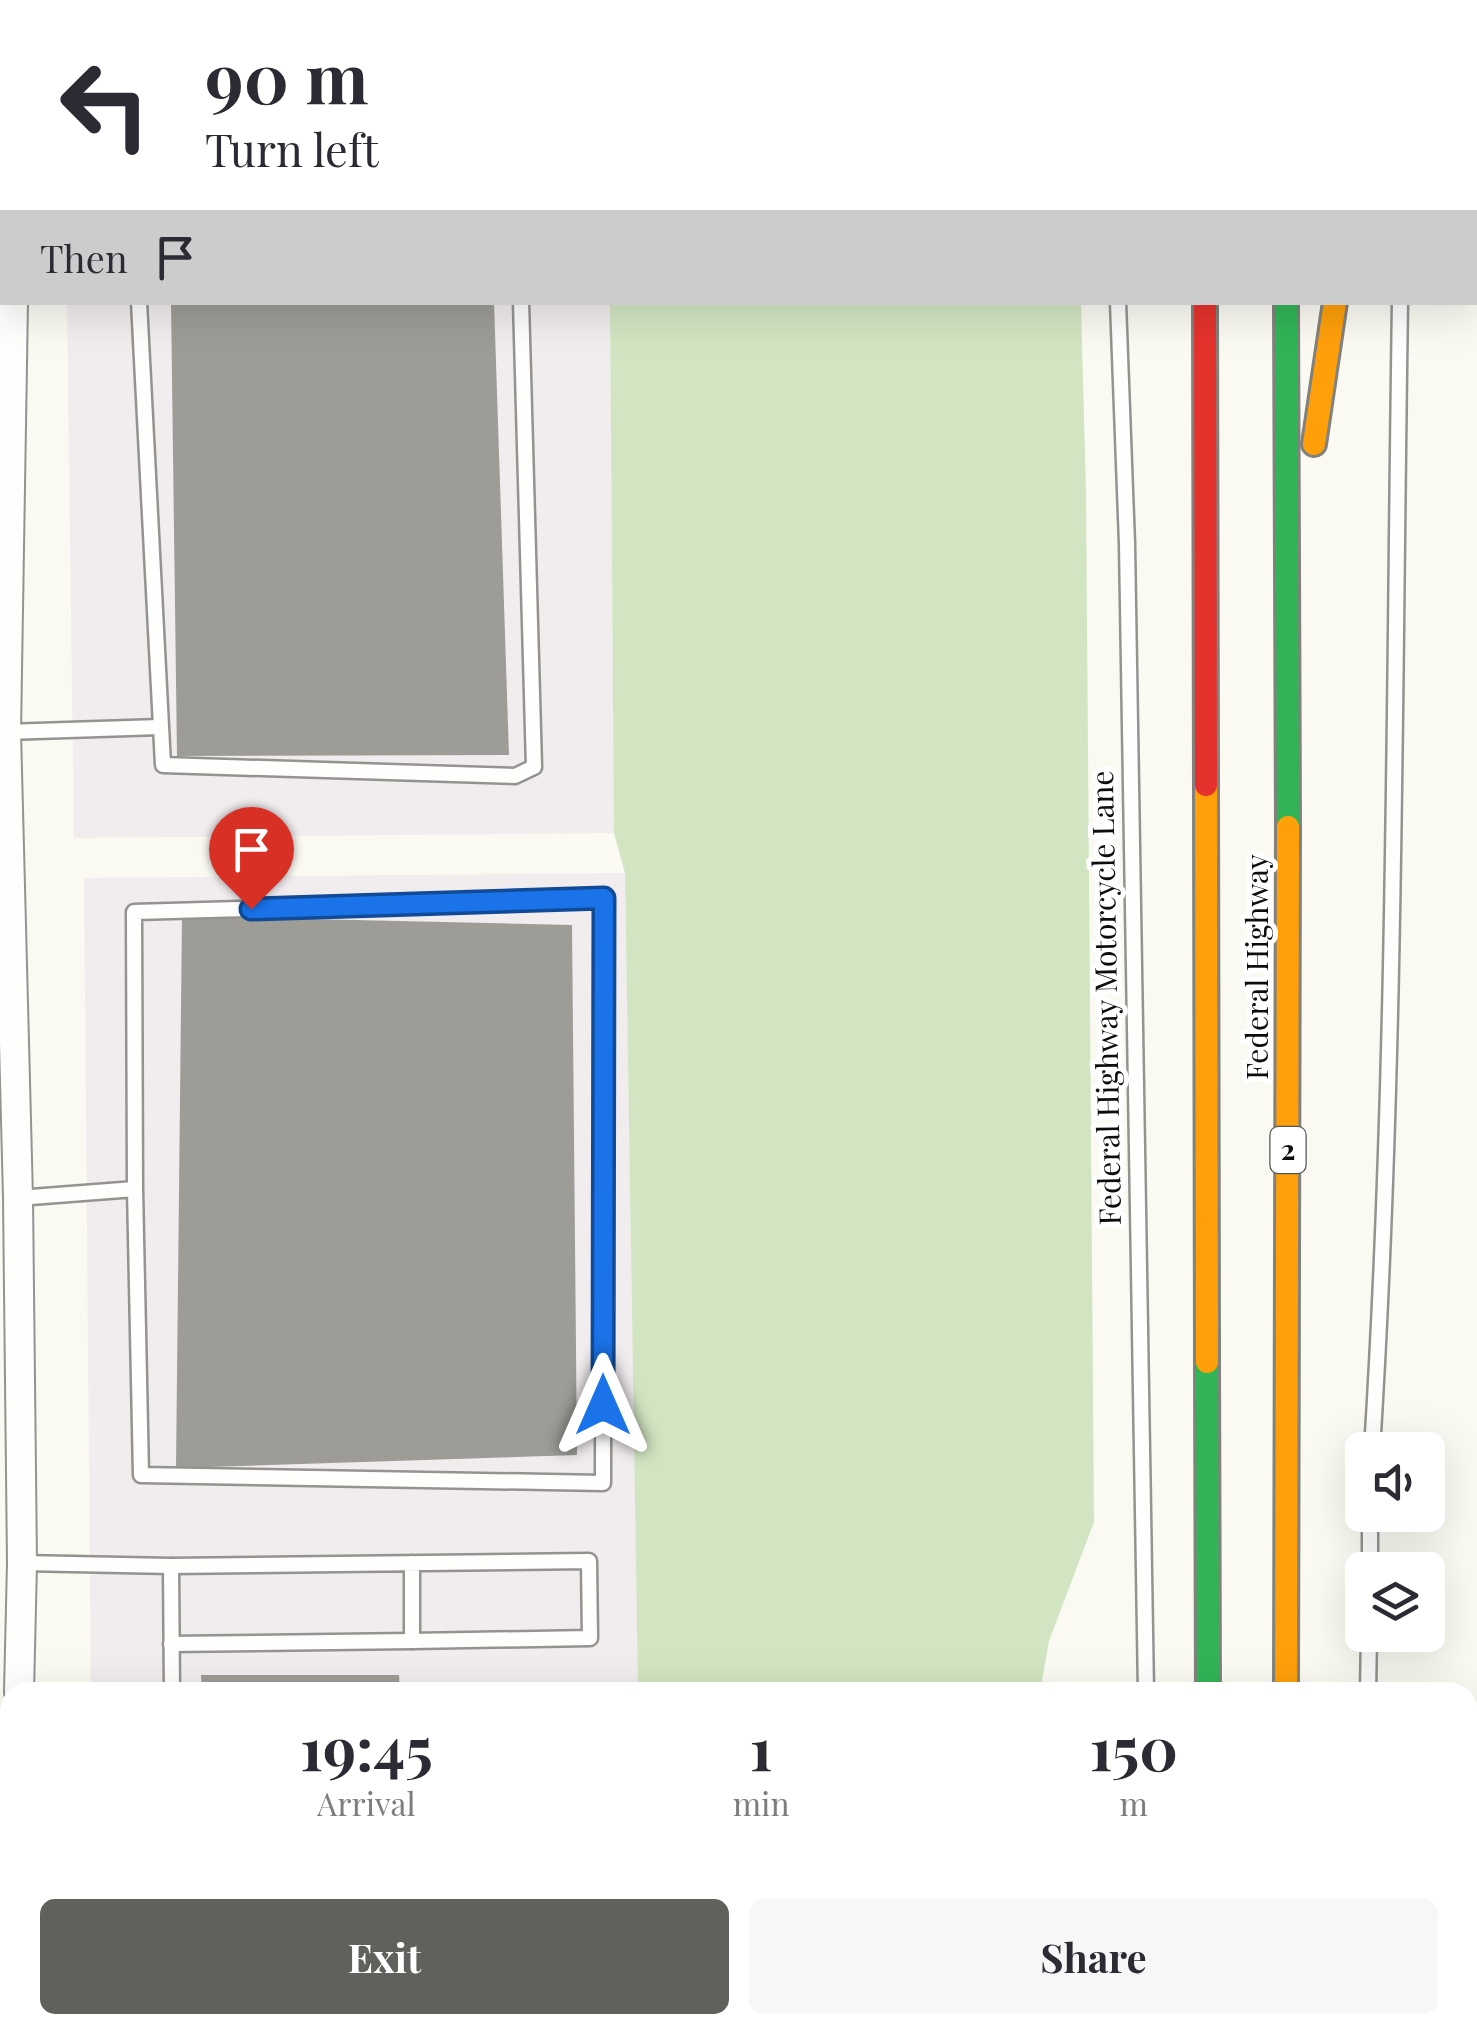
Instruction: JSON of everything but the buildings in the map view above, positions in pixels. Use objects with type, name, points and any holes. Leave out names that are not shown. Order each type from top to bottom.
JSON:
[{"type":"highway","name":"Federal Highway","points":[[1205,305],[1208,1682]]},
{"type":"highway","name":"Federal Highway","points":[[1286,305],[1290,608],[1286,1682]]},
{"type":"highway","points":[[1290,608],[1335,305]]},
{"type":"street","points":[[14,305],[4,680],[7,990],[18,1198],[22,1563],[19,1682]]},
{"type":"lane","points":[[139,305],[163,765],[515,776],[534,766],[520,305]]},
{"type":"lane","name":"Federal Highway Motorcycle Lane","points":[[1118,305],[1127,544],[1146,1682]]},
{"type":"lane","points":[[1373,1432],[1384,1261],[1392,998],[1400,305]]},
{"type":"lane","points":[[6,732],[160,726]]},
{"type":"lane","points":[[604,898],[603,1483],[140,1475],[136,1189],[134,912],[604,898]]},
{"type":"lane","points":[[18,1198],[136,1189]]},
{"type":"lane","points":[[22,1563],[171,1566],[589,1561],[590,1638],[171,1644]]},
{"type":"lane","points":[[412,1563],[412,1640]]},
{"type":"lane","points":[[171,1566],[172,1682]]},
{"type":"lane","points":[[1368,1682],[1369,1652]]},
{"type":"shaded area","points":[[67,305],[610,305],[614,833],[74,838]]},
{"type":"shaded area","points":[[625,873],[638,1682],[91,1682],[84,878]]},
{"type":"green space","points":[[610,305],[1081,305],[1094,1522],[1049,1641],[1042,1682],[638,1682],[625,873],[614,833]]},
{"type":"traffic: fast","points":[[1286,305],[1288,827]]},
{"type":"traffic: fast","points":[[1207,1362],[1208,1682]]},
{"type":"traffic: slow","points":[[1314,444],[1335,305]]},
{"type":"traffic: slow","points":[[1206,785],[1207,1362]]},
{"type":"traffic: slow","points":[[1286,1682],[1288,827]]},
{"type":"traffic: jam","points":[[1205,305],[1206,785]]},
{"type":"route","points":[[251,909],[604,898],[603,1405]]}]
